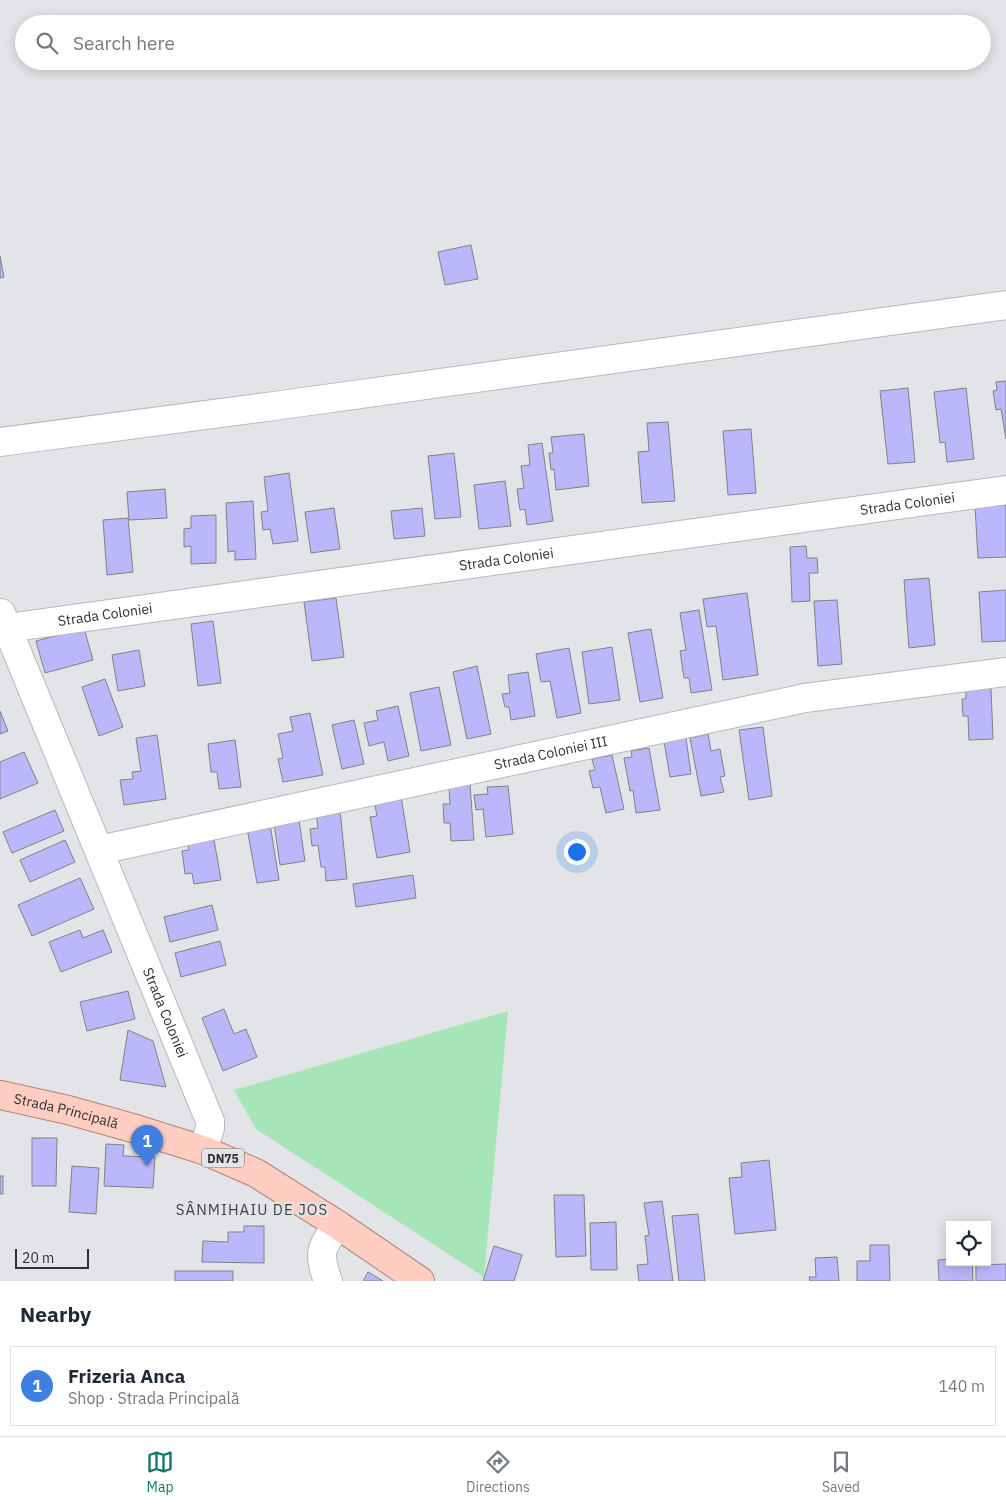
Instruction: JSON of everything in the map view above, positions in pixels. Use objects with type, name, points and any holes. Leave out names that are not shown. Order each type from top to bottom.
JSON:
[{"type":"main road","name":"Strada Principală","points":[[0,1095],[136,1128],[204,1150],[256,1174],[338,1224],[420,1281]]},
{"type":"street","points":[[0,442],[1006,305]]},
{"type":"street","name":"Strada Coloniei","points":[[204,1150],[210,1121],[4,620],[1006,490]]},
{"type":"street","name":"Strada Coloniei III","points":[[99,850],[805,698],[1006,672]]},
{"type":"street","points":[[328,1281],[321,1256],[324,1242],[338,1224]]},
{"type":"green space","points":[[508,1011],[484,1277],[256,1129],[234,1090]]},
{"type":"building","points":[[471,245],[478,279],[445,285],[438,252]]},
{"type":"building","points":[[0,256],[4,277],[0,278]]},
{"type":"building","points":[[1006,381],[1006,439],[1001,409],[996,410],[993,391],[997,390],[996,382]]},
{"type":"building","points":[[908,388],[915,462],[888,464],[880,391]]},
{"type":"building","points":[[966,388],[974,459],[947,462],[945,442],[940,443],[934,392]]},
{"type":"building","points":[[668,422],[675,501],[642,503],[638,452],[649,451],[647,423]]},
{"type":"building","points":[[751,429],[756,493],[728,495],[723,431]]},
{"type":"building","points":[[584,434],[589,486],[556,490],[554,469],[551,470],[549,453],[553,453],[551,437]]},
{"type":"building","points":[[542,443],[553,521],[527,525],[525,509],[520,510],[517,489],[524,488],[521,466],[530,465],[528,445]]},
{"type":"building","points":[[454,453],[461,517],[435,519],[428,456]]},
{"type":"building","points":[[289,473],[298,541],[273,544],[270,529],[263,530],[261,512],[268,511],[264,477]]},
{"type":"building","points":[[505,481],[511,526],[479,529],[474,485]]},
{"type":"building","points":[[165,489],[167,518],[129,520],[127,492]]},
{"type":"building","points":[[253,501],[256,559],[235,560],[235,551],[228,552],[226,503]]},
{"type":"building","points":[[1006,505],[1006,557],[978,558],[975,506]]},
{"type":"building","points":[[334,508],[340,549],[311,553],[305,512]]},
{"type":"building","points":[[422,508],[425,536],[394,539],[391,511]]},
{"type":"building","points":[[216,515],[216,563],[191,564],[191,546],[184,547],[184,529],[191,528],[191,516]]},
{"type":"building","points":[[128,518],[133,572],[107,575],[103,520]]},
{"type":"building","points":[[806,546],[807,558],[817,558],[818,573],[809,573],[810,601],[792,602],[790,547]]},
{"type":"building","points":[[929,578],[935,645],[909,648],[904,580]]},
{"type":"building","points":[[1006,590],[1006,641],[982,642],[979,592]]},
{"type":"building","points":[[747,593],[758,675],[723,680],[716,626],[707,627],[703,599]]},
{"type":"building","points":[[336,598],[344,657],[312,661],[304,602]]},
{"type":"building","points":[[837,600],[842,664],[818,666],[814,601]]},
{"type":"building","points":[[699,610],[712,690],[691,693],[689,678],[684,678],[680,651],[686,650],[680,613]]},
{"type":"building","points":[[213,621],[221,683],[198,686],[191,624]]},
{"type":"building","points":[[84,628],[93,660],[45,673],[36,641]]},
{"type":"building","points":[[651,629],[663,698],[640,702],[628,633]]},
{"type":"building","points":[[612,647],[620,700],[589,704],[582,652]]},
{"type":"building","points":[[569,648],[581,713],[557,718],[550,681],[541,682],[536,654]]},
{"type":"building","points":[[139,650],[145,686],[118,691],[112,655]]},
{"type":"building","points":[[477,666],[491,734],[467,739],[453,672]]},
{"type":"building","points":[[528,672],[535,716],[511,720],[509,707],[505,707],[502,694],[510,693],[508,675]]},
{"type":"building","points":[[105,679],[123,727],[99,736],[82,687]]},
{"type":"building","points":[[439,687],[451,745],[421,751],[410,693]]},
{"type":"building","points":[[991,688],[993,739],[969,740],[968,716],[963,716],[962,699],[966,699],[966,689]]},
{"type":"building","points":[[398,706],[409,756],[388,761],[384,742],[369,746],[364,723],[378,720],[376,711]]},
{"type":"building","points":[[0,711],[8,731],[0,734]]},
{"type":"building","points":[[310,713],[323,775],[283,782],[278,759],[283,758],[278,734],[293,731],[290,717]]},
{"type":"building","points":[[354,720],[364,764],[342,769],[332,725]]},
{"type":"building","points":[[763,727],[772,796],[749,800],[739,730]]},
{"type":"building","points":[[708,734],[711,751],[720,749],[725,776],[720,777],[724,792],[701,796],[690,738]]},
{"type":"building","points":[[157,735],[166,799],[124,805],[120,780],[133,779],[132,772],[141,771],[136,738]]},
{"type":"building","points":[[686,738],[691,774],[670,777],[664,741]]},
{"type":"building","points":[[235,740],[241,787],[219,789],[217,772],[211,772],[208,744]]},
{"type":"building","points":[[649,748],[660,810],[636,813],[633,790],[630,791],[624,758],[632,757],[631,751]]},
{"type":"building","points":[[24,752],[38,783],[0,799],[0,762]]},
{"type":"building","points":[[612,755],[624,809],[606,813],[600,787],[593,788],[589,771],[595,770],[592,759]]},
{"type":"building","points":[[470,784],[474,840],[451,841],[450,823],[444,823],[443,804],[450,804],[449,786]]},
{"type":"building","points":[[508,786],[513,834],[486,837],[483,809],[476,810],[474,795],[488,794],[487,787]]},
{"type":"building","points":[[401,796],[410,852],[377,858],[370,817],[377,816],[374,800]]},
{"type":"building","points":[[55,810],[64,831],[12,853],[3,832]]},
{"type":"building","points":[[340,810],[347,879],[326,881],[325,867],[321,867],[318,845],[312,846],[310,829],[318,828],[316,812]]},
{"type":"building","points":[[299,820],[305,861],[280,865],[274,823]]},
{"type":"building","points":[[270,824],[279,880],[257,883],[247,828]]},
{"type":"building","points":[[213,834],[221,880],[194,884],[192,873],[185,874],[182,851],[189,850],[187,838]]},
{"type":"building","points":[[65,840],[75,862],[30,882],[20,860]]},
{"type":"building","points":[[413,875],[416,898],[356,907],[353,884]]},
{"type":"building","points":[[80,878],[94,909],[32,936],[18,905]]},
{"type":"building","points":[[212,905],[218,930],[170,942],[164,917]]},
{"type":"building","points":[[80,930],[83,938],[103,930],[112,952],[61,972],[49,942]]},
{"type":"building","points":[[220,941],[226,965],[181,977],[175,953]]},
{"type":"building","points":[[128,991],[135,1019],[87,1031],[80,1002]]},
{"type":"building","points":[[224,1009],[234,1034],[246,1029],[257,1057],[223,1071],[202,1018]]},
{"type":"building","points":[[128,1030],[153,1041],[166,1087],[120,1080]]},
{"type":"building","points":[[32,1138],[57,1138],[56,1186],[32,1186]]},
{"type":"building","points":[[106,1144],[124,1145],[123,1156],[155,1157],[153,1188],[104,1186]]},
{"type":"building","points":[[769,1160],[776,1230],[735,1234],[729,1178],[742,1177],[741,1163]]},
{"type":"building","points":[[72,1166],[99,1168],[96,1214],[69,1212]]},
{"type":"building","points":[[0,1176],[3,1176],[3,1194],[0,1194]]},
{"type":"building","points":[[554,1195],[584,1195],[586,1256],[556,1257]]},
{"type":"building","points":[[662,1201],[673,1281],[639,1281],[637,1265],[648,1264],[645,1236],[649,1235],[644,1203]]},
{"type":"building","points":[[698,1214],[705,1281],[679,1281],[672,1216]]},
{"type":"building","points":[[616,1222],[617,1270],[591,1270],[590,1223]]},
{"type":"building","points":[[244,1226],[264,1226],[264,1263],[202,1262],[203,1241],[228,1242],[228,1232],[244,1232]]},
{"type":"building","points":[[870,1245],[889,1245],[890,1281],[857,1281],[857,1261],[870,1261]]},
{"type":"building","points":[[494,1246],[522,1255],[514,1281],[483,1281]]},
{"type":"building","points":[[837,1257],[839,1281],[810,1281],[809,1277],[816,1277],[815,1258]]},
{"type":"building","points":[[946,1259],[946,1266],[972,1266],[973,1281],[939,1281],[938,1260]]},
{"type":"building","points":[[1006,1264],[1006,1281],[976,1281],[976,1266]]},
{"type":"building","points":[[175,1271],[233,1271],[233,1281],[175,1281]]},
{"type":"building","points":[[368,1272],[383,1281],[363,1281]]},
{"type":"place","name":"Frizeria Anca","points":[[147,1166]]},
{"type":"district","name":"SÂNMIHAIU DE JOS","points":[[252,1209]]}]
